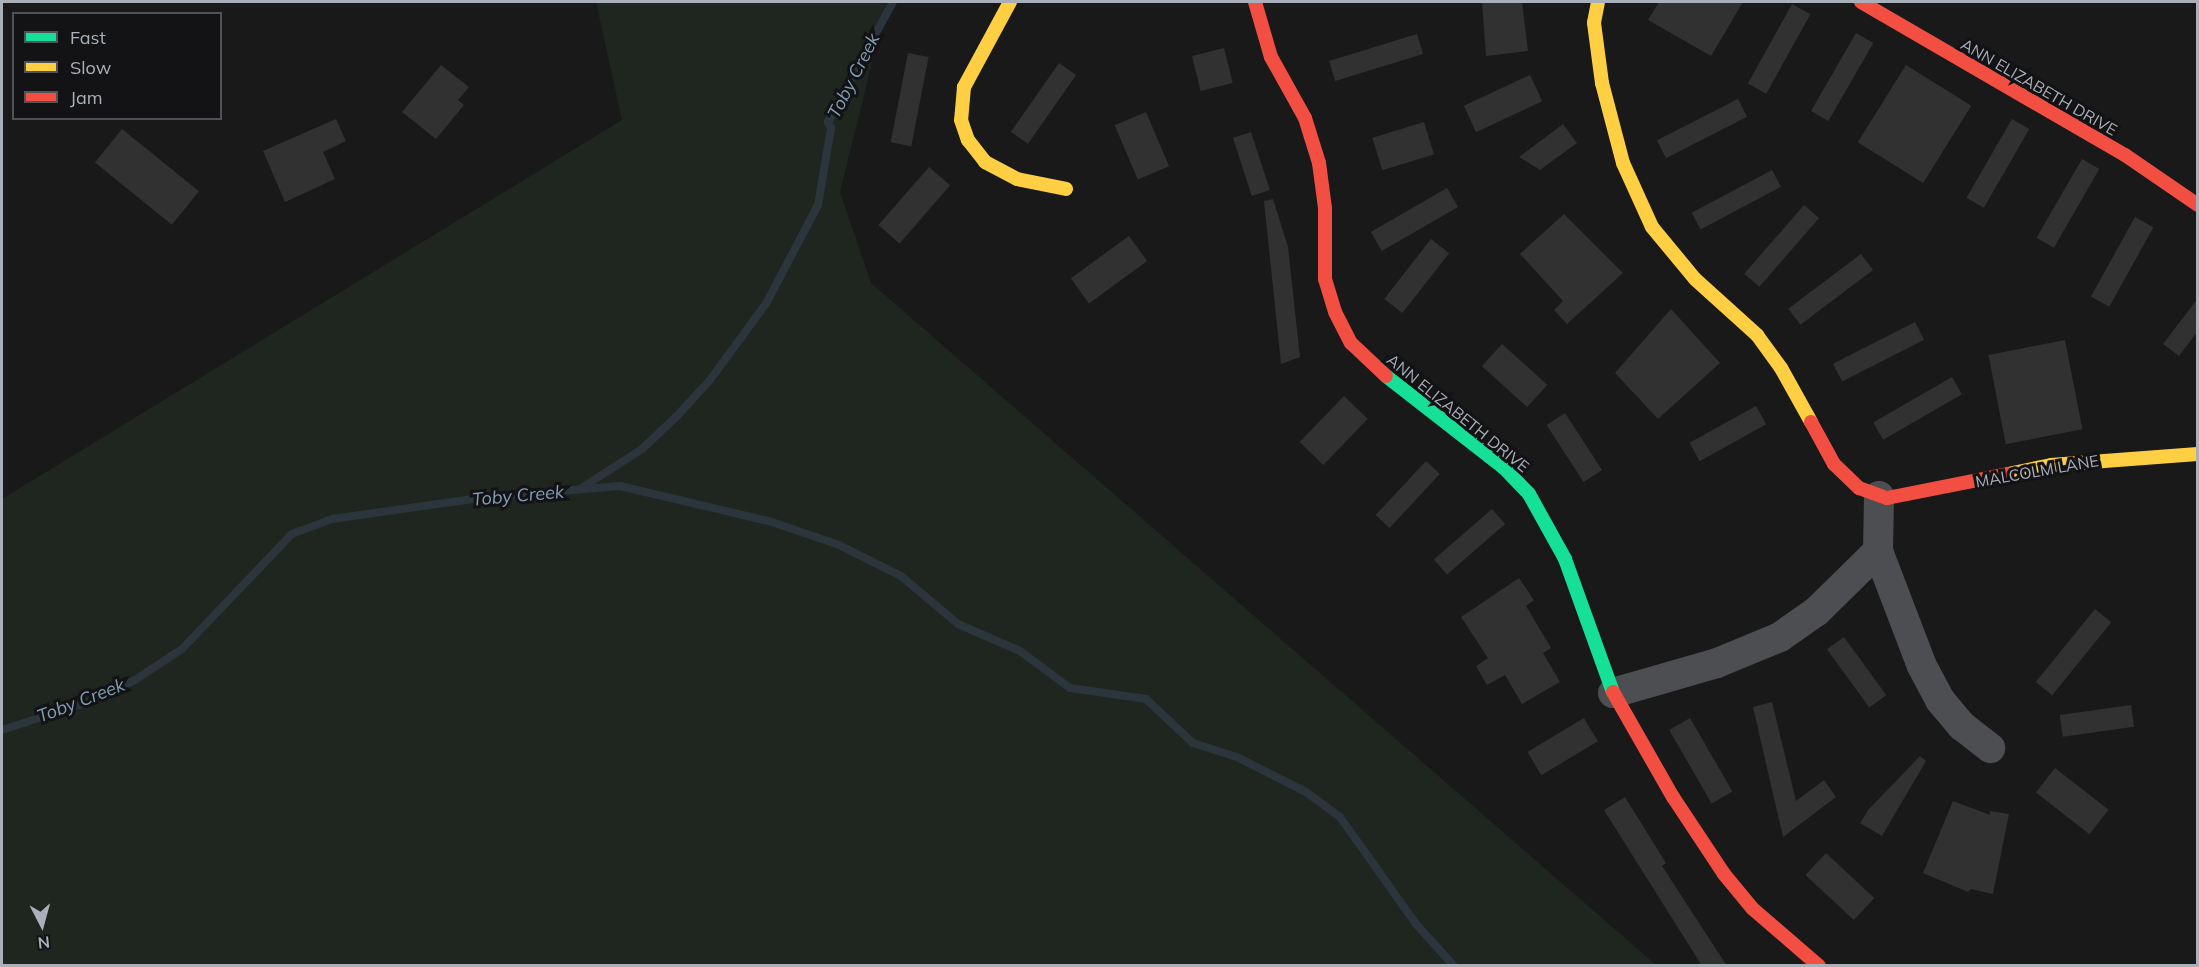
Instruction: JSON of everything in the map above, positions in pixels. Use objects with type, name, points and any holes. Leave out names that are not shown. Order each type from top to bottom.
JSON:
[{"type":"street","points":[[1010,2],[964,87],[961,120],[968,140],[985,162],[1017,179],[1066,189]]},
{"type":"street","name":"ANN ELIZABETH DRIVE","points":[[1255,2],[1271,57],[1305,118],[1319,163],[1325,208],[1325,279],[1335,312],[1351,343],[1377,369],[1504,468],[1534,502],[1565,560],[1613,693],[1673,797],[1724,874],[1753,909],[1819,966]]},
{"type":"street","points":[[1598,2],[1594,23],[1602,82],[1623,163],[1652,227],[1695,279],[1757,335],[1781,368],[1841,473],[1859,488],[1879,496],[1878,551],[1894,600],[1940,700],[1962,726],[1990,748]]},
{"type":"street","name":"ANN ELIZABETH DRIVE","points":[[1861,2],[2125,155],[2198,205]]},
{"type":"street","name":"MALCOLM LANE","points":[[1879,496],[1898,497],[2051,465],[2198,454]]},
{"type":"street","points":[[1613,693],[1717,663],[1780,637],[1817,611],[1878,551]]},
{"type":"shaded area","points":[[596,2],[887,2],[840,192],[871,283],[1656,965],[2,965],[2,499],[622,120]]},
{"type":"building","points":[[1482,2],[1522,2],[1528,51],[1486,56]]},
{"type":"building","points":[[1659,2],[1743,2],[1711,56],[1648,20]]},
{"type":"building","points":[[1792,4],[1810,14],[1766,94],[1748,84]]},
{"type":"building","points":[[1856,33],[1873,43],[1828,121],[1811,111]]},
{"type":"building","points":[[1417,34],[1423,54],[1335,81],[1329,61]]},
{"type":"building","points":[[1224,48],[1233,83],[1201,91],[1192,56]]},
{"type":"building","points":[[908,53],[929,57],[911,146],[891,142]]},
{"type":"building","points":[[1059,63],[1076,75],[1028,144],[1011,132]]},
{"type":"building","points":[[441,65],[469,87],[458,100],[464,105],[436,139],[402,112]]},
{"type":"building","points":[[1906,65],[1971,106],[1923,183],[1858,142]]},
{"type":"building","points":[[1530,75],[1542,101],[1476,132],[1464,106]]},
{"type":"building","points":[[1738,99],[1747,117],[1666,158],[1657,140]]},
{"type":"building","points":[[1146,112],[1169,166],[1138,180],[1115,125]]},
{"type":"building","points":[[336,119],[346,141],[323,152],[335,179],[285,202],[263,151]]},
{"type":"building","points":[[2012,119],[2029,129],[1984,208],[1966,198]]},
{"type":"building","points":[[1424,122],[1434,155],[1382,170],[1372,138]]},
{"type":"building","points":[[1563,124],[1577,143],[1540,170],[1519,157]]},
{"type":"building","points":[[122,129],[199,191],[172,225],[95,162]]},
{"type":"building","points":[[1251,132],[1270,190],[1252,196],[1233,138]]},
{"type":"building","points":[[2082,159],[2099,169],[2054,248],[2036,238]]},
{"type":"building","points":[[929,167],[950,185],[900,243],[878,225]]},
{"type":"building","points":[[1772,170],[1781,187],[1701,229],[1692,213]]},
{"type":"building","points":[[1447,188],[1458,207],[1382,251],[1371,232]]},
{"type":"building","points":[[1273,199],[1288,247],[1300,357],[1281,364],[1264,201]]},
{"type":"building","points":[[1804,205],[1819,218],[1759,287],[1744,274]]},
{"type":"building","points":[[1564,214],[1623,273],[1567,324],[1554,310],[1563,301],[1520,254]]},
{"type":"building","points":[[2135,217],[2153,227],[2109,307],[2091,297]]},
{"type":"building","points":[[1129,236],[1147,261],[1089,303],[1071,278]]},
{"type":"building","points":[[1431,239],[1449,253],[1402,313],[1384,299]]},
{"type":"building","points":[[1861,254],[1873,270],[1800,325],[1788,309]]},
{"type":"building","points":[[2198,298],[2198,331],[2179,356],[2163,344]]},
{"type":"building","points":[[1671,309],[1720,363],[1658,419],[1615,373]]},
{"type":"building","points":[[1915,322],[1924,340],[1842,382],[1833,364]]},
{"type":"building","points":[[2065,340],[2082,429],[2006,444],[1988,355]]},
{"type":"building","points":[[1502,344],[1547,385],[1527,407],[1482,366]]},
{"type":"building","points":[[1952,377],[1962,394],[1883,440],[1873,422]]},
{"type":"building","points":[[1344,396],[1368,419],[1323,465],[1300,442]]},
{"type":"building","points":[[1756,406],[1766,424],[1700,461],[1690,443]]},
{"type":"building","points":[[1565,413],[1602,470],[1584,482],[1547,425]]},
{"type":"building","points":[[1426,461],[1440,474],[1389,528],[1376,515]]},
{"type":"building","points":[[1492,509],[1505,524],[1447,575],[1434,560]]},
{"type":"building","points":[[1519,578],[1534,600],[1526,606],[1551,648],[1543,653],[1560,682],[1522,704],[1505,675],[1487,685],[1476,666],[1488,658],[1461,617]]},
{"type":"building","points":[[2095,609],[2111,622],[2052,695],[2036,682]]},
{"type":"building","points":[[1844,637],[1886,695],[1869,708],[1827,649]]},
{"type":"building","points":[[1772,702],[1796,801],[1824,780],[1836,797],[1783,837],[1753,707]]},
{"type":"building","points":[[2131,705],[2134,727],[2063,737],[2060,715]]},
{"type":"building","points":[[1584,718],[1598,741],[1541,775],[1527,752]]},
{"type":"building","points":[[1690,718],[1732,792],[1712,804],[1669,730]]},
{"type":"building","points":[[1920,756],[1926,761],[1882,836],[1860,823],[1869,809]]},
{"type":"building","points":[[2055,768],[2109,810],[2089,834],[2036,792]]},
{"type":"building","points":[[1625,797],[1666,863],[1662,866],[1727,966],[1702,966],[1604,810]]},
{"type":"building","points":[[1953,801],[1990,815],[1990,811],[2009,814],[1993,894],[1971,889],[1968,892],[1923,873]]},
{"type":"building","points":[[1826,853],[1874,898],[1854,920],[1806,875]]},
{"type":"waterway","name":"Toby Creek","points":[[580,489],[642,449],[676,417],[710,380],[767,302],[818,205],[831,128],[828,122],[893,2]]},
{"type":"waterway","points":[[2,730],[91,701],[135,680],[182,649],[292,534],[332,519],[480,498],[620,486],[772,522],[839,545],[901,576],[958,624],[1020,651],[1070,688],[1146,699],[1193,743],[1237,757],[1306,792],[1340,817],[1416,924],[1454,966]]},
{"type":"traffic: fast","points":[[1386,376],[1504,468],[1529,494],[1565,559],[1613,692]]},
{"type":"traffic: slow","points":[[1010,2],[964,87],[961,120],[968,140],[985,162],[1017,179],[1066,189]]},
{"type":"traffic: slow","points":[[1598,2],[1594,23],[1602,83],[1623,163],[1652,227],[1695,279],[1757,335],[1781,368],[1811,422]]},
{"type":"traffic: slow","points":[[2008,474],[2051,465],[2198,454]]},
{"type":"traffic: jam","points":[[1255,2],[1271,57],[1305,118],[1319,163],[1325,208],[1325,279],[1335,312],[1351,343],[1386,376]]},
{"type":"traffic: jam","points":[[1861,2],[2125,155],[2198,205]]},
{"type":"traffic: jam","points":[[1811,422],[1834,464],[1859,488],[1887,498],[2008,474]]},
{"type":"traffic: jam","points":[[1613,692],[1673,797],[1724,874],[1753,909],[1819,966]]}]
